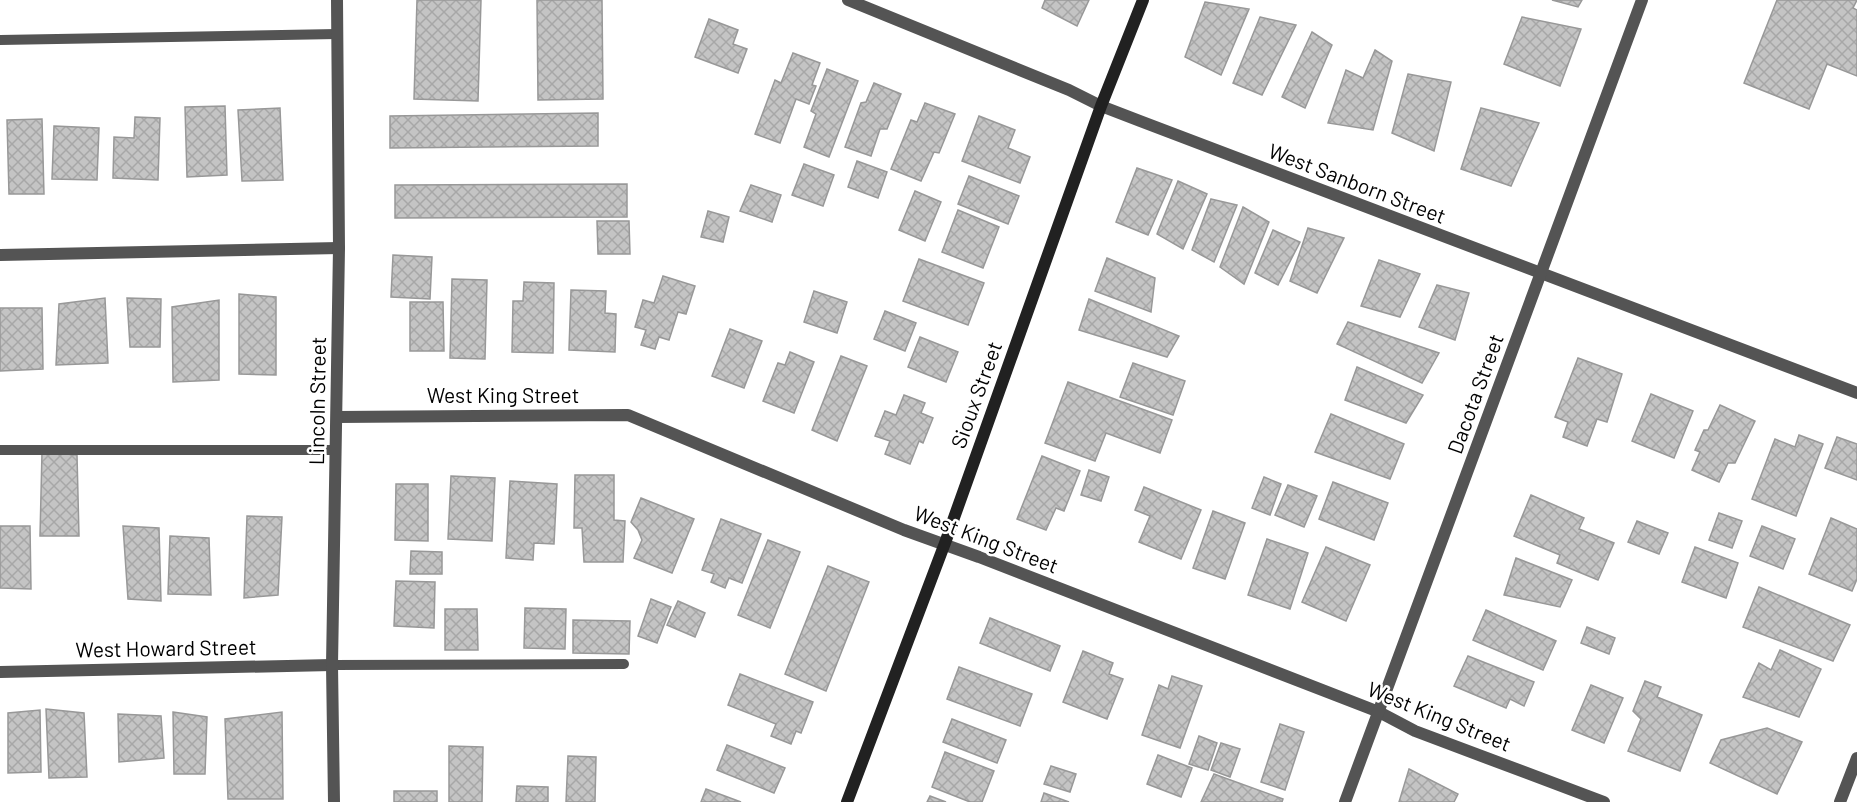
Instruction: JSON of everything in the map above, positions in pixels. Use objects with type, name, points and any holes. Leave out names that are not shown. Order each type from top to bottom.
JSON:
[{"type":"street","name":"Lincoln Street","points":[[334,802],[333,665],[339,248],[337,0]]},
{"type":"street","name":"West Sanborn Street","points":[[848,0],[1069,90],[1101,106],[1857,393]]},
{"type":"street","name":"Sioux Street","points":[[847,802],[945,543],[1101,106],[1143,0]]},
{"type":"street","name":"Dacota Street","points":[[1345,802],[1642,0]]},
{"type":"street","points":[[0,255],[339,248]]},
{"type":"street","name":"West King Street","points":[[337,417],[628,415],[904,530],[945,543],[1378,712],[1415,731],[1604,802]]},
{"type":"street","name":"West Howard Street","points":[[0,672],[333,665]]},
{"type":"street","points":[[1840,802],[1857,758]]},
{"type":"lane","points":[[0,40],[337,34]]},
{"type":"lane","points":[[0,450],[336,450]]},
{"type":"lane","points":[[333,665],[624,664]]},
{"type":"building","points":[[417,0],[481,0],[478,101],[414,99]]},
{"type":"building","points":[[537,0],[602,0],[603,99],[538,100]]},
{"type":"building","points":[[1045,0],[1089,0],[1077,26],[1042,8]]},
{"type":"building","points":[[1552,0],[1582,0],[1578,7]]},
{"type":"building","points":[[1777,0],[1857,0],[1853,8],[1857,10],[1857,76],[1827,64],[1809,109],[1744,83]]},
{"type":"building","points":[[1205,2],[1249,9],[1221,75],[1185,57]]},
{"type":"building","points":[[1260,17],[1296,25],[1262,95],[1233,83]]},
{"type":"building","points":[[1522,17],[1581,29],[1560,86],[1504,64]]},
{"type":"building","points":[[709,19],[738,30],[733,44],[747,49],[738,73],[695,57]]},
{"type":"building","points":[[1312,32],[1332,45],[1305,108],[1282,97]]},
{"type":"building","points":[[1375,50],[1392,61],[1373,130],[1328,123],[1346,70],[1363,78]]},
{"type":"building","points":[[793,53],[820,63],[812,85],[816,86],[809,104],[796,99],[780,143],[755,134],[775,80],[781,83]]},
{"type":"building","points":[[827,69],[858,81],[829,157],[804,147],[816,114],[811,111]]},
{"type":"building","points":[[1408,74],[1451,82],[1434,151],[1392,133]]},
{"type":"building","points":[[874,83],[901,94],[887,129],[880,129],[871,156],[845,147],[861,103],[866,102]]},
{"type":"building","points":[[925,103],[955,114],[939,153],[934,152],[921,181],[891,169],[911,120],[917,122]]},
{"type":"building","points":[[225,106],[227,175],[187,177],[185,107]]},
{"type":"building","points":[[280,108],[283,180],[242,181],[238,110]]},
{"type":"building","points":[[1481,108],[1539,123],[1511,186],[1461,169]]},
{"type":"building","points":[[598,113],[598,146],[390,148],[390,116]]},
{"type":"building","points":[[979,116],[1015,130],[1008,148],[1030,157],[1020,183],[962,161]]},
{"type":"building","points":[[135,117],[160,118],[158,180],[113,178],[114,137],[134,138]]},
{"type":"building","points":[[42,119],[44,194],[9,194],[7,120]]},
{"type":"building","points":[[54,126],[99,128],[97,180],[52,179]]},
{"type":"building","points":[[857,161],[887,172],[878,198],[848,187]]},
{"type":"building","points":[[804,164],[834,175],[823,206],[792,195]]},
{"type":"building","points":[[1137,168],[1172,180],[1148,235],[1116,222]]},
{"type":"building","points":[[969,176],[1019,196],[1008,224],[958,204]]},
{"type":"building","points":[[1178,181],[1207,194],[1183,249],[1157,234]]},
{"type":"building","points":[[627,184],[627,217],[395,218],[395,185]]},
{"type":"building","points":[[751,185],[781,195],[772,222],[740,211]]},
{"type":"building","points":[[915,191],[941,202],[925,241],[899,230]]},
{"type":"building","points":[[1211,199],[1237,205],[1214,262],[1192,250]]},
{"type":"building","points":[[1243,207],[1269,222],[1244,284],[1220,267]]},
{"type":"building","points":[[958,210],[999,227],[983,268],[942,252]]},
{"type":"building","points":[[708,211],[729,217],[723,242],[701,237]]},
{"type":"building","points":[[597,221],[629,221],[630,254],[598,254]]},
{"type":"building","points":[[1308,228],[1344,238],[1317,293],[1290,281]]},
{"type":"building","points":[[1273,230],[1300,242],[1278,285],[1255,273]]},
{"type":"building","points":[[393,255],[432,257],[430,299],[391,297]]},
{"type":"building","points":[[1107,258],[1155,278],[1151,312],[1095,291]]},
{"type":"building","points":[[919,259],[984,283],[968,325],[903,301]]},
{"type":"building","points":[[1379,260],[1420,274],[1400,317],[1361,306]]},
{"type":"building","points":[[663,276],[695,286],[686,314],[678,312],[669,340],[659,337],[655,349],[641,345],[646,330],[635,327],[643,300],[654,303]]},
{"type":"building","points":[[452,279],[487,280],[485,359],[450,358]]},
{"type":"building","points":[[524,282],[554,283],[553,353],[512,352],[513,301],[523,301]]},
{"type":"building","points":[[1437,285],[1469,293],[1455,340],[1419,327]]},
{"type":"building","points":[[571,290],[606,291],[605,313],[616,314],[615,352],[569,350]]},
{"type":"building","points":[[814,291],[847,302],[837,333],[804,322]]},
{"type":"building","points":[[239,294],[276,297],[276,375],[239,374]]},
{"type":"building","points":[[105,298],[108,363],[56,365],[59,304]]},
{"type":"building","points":[[127,298],[161,299],[160,347],[130,347]]},
{"type":"building","points":[[1089,299],[1179,336],[1167,357],[1079,330]]},
{"type":"building","points":[[219,300],[219,380],[173,382],[172,307]]},
{"type":"building","points":[[410,302],[443,302],[444,351],[410,351]]},
{"type":"building","points":[[0,308],[42,308],[43,369],[0,371]]},
{"type":"building","points":[[885,311],[916,323],[905,351],[874,339]]},
{"type":"building","points":[[1348,322],[1439,353],[1422,383],[1337,344]]},
{"type":"building","points":[[730,329],[762,341],[744,388],[712,376]]},
{"type":"building","points":[[920,337],[958,352],[946,382],[908,367]]},
{"type":"building","points":[[790,352],[814,362],[794,413],[763,401],[778,363],[785,365]]},
{"type":"building","points":[[841,356],[867,366],[837,441],[812,430]]},
{"type":"building","points":[[1578,358],[1622,374],[1607,422],[1597,419],[1587,446],[1563,437],[1568,422],[1555,417]]},
{"type":"building","points":[[1133,363],[1185,381],[1173,415],[1120,397]]},
{"type":"building","points":[[1357,367],[1423,395],[1406,423],[1345,400]]},
{"type":"building","points":[[1068,382],[1172,420],[1160,453],[1106,433],[1095,461],[1045,443]]},
{"type":"building","points":[[1651,394],[1693,411],[1674,458],[1632,441]]},
{"type":"building","points":[[904,395],[925,403],[921,413],[933,418],[923,443],[919,441],[910,464],[885,454],[890,441],[875,436],[885,411],[896,415]]},
{"type":"building","points":[[1720,405],[1755,421],[1735,463],[1728,463],[1719,482],[1692,470],[1700,452],[1695,450],[1704,430],[1708,430]]},
{"type":"building","points":[[1331,414],[1404,444],[1390,479],[1315,452]]},
{"type":"building","points":[[1799,435],[1823,444],[1796,516],[1752,499],[1775,439],[1795,447]]},
{"type":"building","points":[[1837,437],[1857,444],[1857,480],[1825,468]]},
{"type":"building","points":[[42,452],[77,455],[79,536],[40,536]]},
{"type":"building","points":[[1042,456],[1080,471],[1064,511],[1056,508],[1046,530],[1017,519]]},
{"type":"building","points":[[1089,470],[1109,477],[1101,501],[1081,495]]},
{"type":"building","points":[[575,475],[614,475],[614,520],[625,521],[623,562],[584,562],[582,528],[574,528]]},
{"type":"building","points":[[451,476],[495,478],[492,541],[448,539]]},
{"type":"building","points":[[1264,477],[1281,484],[1270,515],[1252,508]]},
{"type":"building","points":[[510,481],[557,484],[554,544],[534,543],[533,560],[506,558]]},
{"type":"building","points":[[1333,482],[1388,503],[1374,540],[1319,519]]},
{"type":"building","points":[[396,484],[428,484],[428,541],[395,540]]},
{"type":"building","points":[[1288,485],[1317,496],[1304,527],[1275,515]]},
{"type":"building","points":[[1144,487],[1201,510],[1181,559],[1139,542],[1150,516],[1135,510]]},
{"type":"building","points":[[1531,495],[1584,518],[1579,529],[1614,543],[1598,580],[1557,563],[1560,555],[1514,536]]},
{"type":"building","points":[[641,498],[694,519],[672,573],[634,558],[642,540],[638,530],[631,522]]},
{"type":"building","points":[[1213,511],[1245,523],[1225,579],[1193,568]]},
{"type":"building","points":[[1719,513],[1742,521],[1732,548],[1709,540]]},
{"type":"building","points":[[247,516],[282,517],[278,595],[244,598]]},
{"type":"building","points":[[1831,518],[1857,529],[1857,579],[1852,591],[1809,574]]},
{"type":"building","points":[[721,519],[761,534],[742,583],[729,578],[725,588],[711,582],[714,574],[702,570]]},
{"type":"building","points":[[1637,521],[1668,533],[1659,554],[1628,542]]},
{"type":"building","points":[[0,526],[30,526],[31,589],[0,588]]},
{"type":"building","points":[[123,526],[159,528],[161,601],[128,599]]},
{"type":"building","points":[[1762,526],[1795,539],[1783,569],[1750,556]]},
{"type":"building","points":[[170,536],[209,538],[211,595],[168,594]]},
{"type":"building","points":[[1267,539],[1308,553],[1290,609],[1248,595]]},
{"type":"building","points":[[768,540],[800,552],[770,628],[738,615]]},
{"type":"building","points":[[1326,547],[1370,565],[1346,621],[1302,602]]},
{"type":"building","points":[[1695,547],[1738,563],[1726,598],[1682,582]]},
{"type":"building","points":[[411,551],[442,552],[442,574],[410,574]]},
{"type":"building","points":[[1516,558],[1572,580],[1560,607],[1504,595]]},
{"type":"building","points":[[828,566],[869,582],[826,691],[785,674]]},
{"type":"building","points":[[396,581],[435,582],[434,628],[394,626]]},
{"type":"building","points":[[1759,587],[1850,625],[1833,661],[1743,627]]},
{"type":"building","points":[[651,599],[671,607],[657,643],[638,636]]},
{"type":"building","points":[[678,601],[705,613],[695,637],[667,625]]},
{"type":"building","points":[[525,608],[566,609],[565,649],[524,648]]},
{"type":"building","points":[[445,609],[477,609],[478,650],[445,650]]},
{"type":"building","points":[[1486,610],[1556,641],[1543,670],[1473,640]]},
{"type":"building","points":[[990,618],[1060,646],[1050,671],[980,643]]},
{"type":"building","points":[[573,620],[630,621],[629,654],[573,653]]},
{"type":"building","points":[[1587,627],[1615,638],[1609,654],[1581,643]]},
{"type":"building","points":[[1780,650],[1821,669],[1799,717],[1743,697],[1759,663],[1771,670]]},
{"type":"building","points":[[1083,651],[1113,663],[1109,674],[1123,679],[1107,719],[1063,702]]},
{"type":"building","points":[[1468,656],[1534,682],[1524,706],[1510,699],[1506,708],[1454,686]]},
{"type":"building","points":[[959,667],[1032,694],[1020,726],[947,699]]},
{"type":"building","points":[[740,674],[813,702],[801,733],[796,731],[791,744],[771,736],[776,724],[728,705]]},
{"type":"building","points":[[1172,676],[1202,686],[1180,748],[1142,735],[1159,685],[1168,689]]},
{"type":"building","points":[[1645,681],[1661,687],[1657,697],[1702,715],[1680,771],[1628,751],[1641,719],[1633,711]]},
{"type":"building","points":[[1591,685],[1623,698],[1604,743],[1572,730]]},
{"type":"building","points":[[46,709],[84,713],[87,777],[49,778]]},
{"type":"building","points":[[40,710],[41,772],[8,773],[8,713]]},
{"type":"building","points":[[173,712],[207,717],[205,774],[174,774]]},
{"type":"building","points":[[282,712],[283,799],[228,799],[225,719]]},
{"type":"building","points":[[118,714],[161,716],[164,758],[119,762]]},
{"type":"building","points":[[952,719],[1006,740],[997,763],[943,742]]},
{"type":"building","points":[[1280,724],[1304,732],[1285,790],[1261,782]]},
{"type":"building","points":[[1767,728],[1802,742],[1777,794],[1710,763],[1721,740]]},
{"type":"building","points":[[1199,736],[1217,743],[1208,770],[1189,764]]},
{"type":"building","points":[[1221,743],[1240,749],[1230,777],[1211,770]]},
{"type":"building","points":[[727,745],[785,768],[774,793],[717,770]]},
{"type":"building","points":[[449,746],[483,747],[482,802],[449,802]]},
{"type":"building","points":[[945,752],[994,771],[982,802],[970,802],[932,787]]},
{"type":"building","points":[[1158,755],[1192,768],[1181,797],[1147,784]]},
{"type":"building","points":[[568,756],[596,757],[595,802],[566,802]]},
{"type":"building","points":[[1051,766],[1076,774],[1070,792],[1044,784]]},
{"type":"building","points":[[1409,769],[1458,794],[1454,802],[1399,802]]},
{"type":"building","points":[[1214,774],[1283,799],[1282,802],[1201,802]]},
{"type":"building","points":[[517,786],[548,787],[548,802],[516,802]]},
{"type":"building","points":[[706,789],[741,802],[701,802]]},
{"type":"building","points":[[394,791],[437,791],[437,802],[394,802]]},
{"type":"building","points":[[1044,793],[1069,802],[1041,802]]},
{"type":"building","points":[[930,796],[946,802],[927,802]]}]
